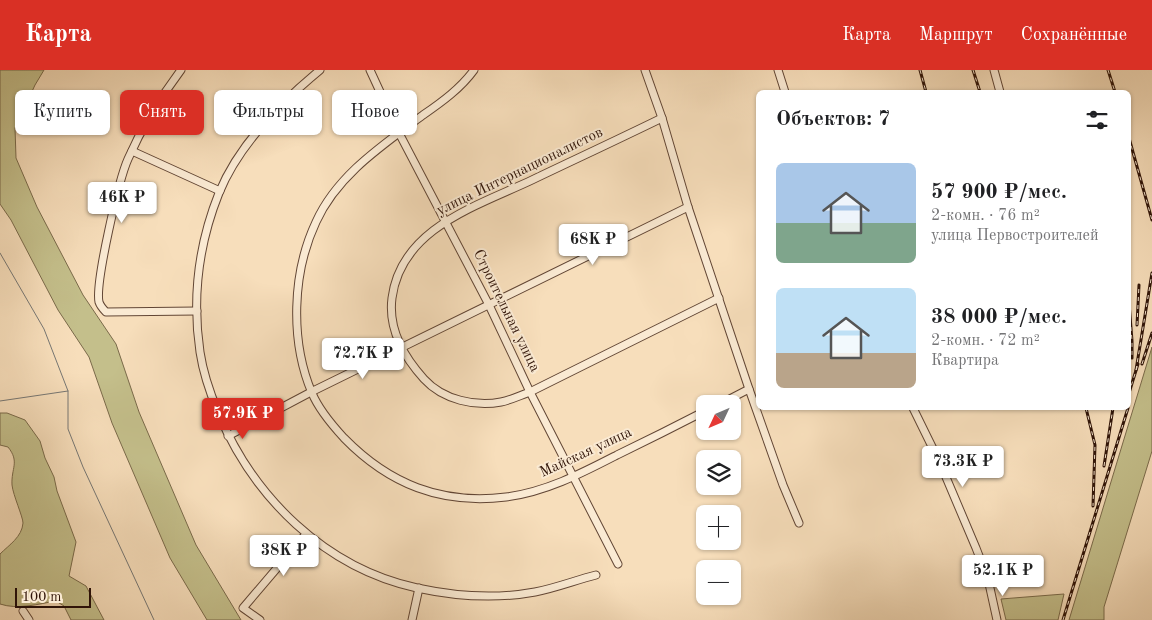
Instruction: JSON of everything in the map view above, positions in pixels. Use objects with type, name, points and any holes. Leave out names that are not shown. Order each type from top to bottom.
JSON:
[{"type":"street","points":[[181,70],[155,106],[127,161],[113,211],[100,285],[99,303],[106,312],[197,312]]},
{"type":"street","points":[[320,70],[286,99],[268,118],[244,150],[220,190],[205,238],[200,263],[197,312],[202,362],[209,390],[228,436],[253,477],[274,503],[306,534],[365,571],[419,588],[504,596],[536,592],[596,574]]},
{"type":"street","name":"Строительная улица","points":[[370,70],[379,90]]},
{"type":"street","name":"Майская улица","points":[[417,119],[452,93],[474,70]]},
{"type":"street","points":[[646,70],[688,207],[756,409]]},
{"type":"street","points":[[778,70],[784,90]]},
{"type":"street","points":[[994,70],[999,90]]},
{"type":"street","name":"улица Интернационалистов","points":[[662,118],[446,221],[410,251],[402,263],[394,280],[390,311],[394,330],[402,349],[426,381],[446,395],[460,400],[488,404],[530,392],[719,298]]},
{"type":"street","name":"Майская улица","points":[[397,135],[350,173],[332,194],[315,223],[296,293],[296,327],[311,392],[336,430],[374,466],[401,482],[430,492],[468,498],[506,497],[538,491],[573,477],[696,416]]},
{"type":"street","name":"Строительная улица","points":[[400,135],[489,305],[530,392],[618,564]]},
{"type":"street","points":[[132,151],[220,190]]},
{"type":"street","points":[[228,436],[311,392],[688,207]]},
{"type":"street","points":[[737,395],[749,389]]},
{"type":"street","points":[[756,410],[783,485],[799,523]]},
{"type":"street","points":[[914,410],[940,463],[988,579],[996,620]]},
{"type":"street","points":[[260,620],[243,608],[306,534]]},
{"type":"street","points":[[412,620],[419,588]]},
{"type":"street","points":[[22,611],[29,620]]},
{"type":"shaded area","points":[[0,70],[44,70],[33,90],[15,90],[16,158],[37,207],[83,295],[116,344],[139,412],[196,545],[241,620],[207,620],[170,558],[112,423],[89,357],[58,310],[11,220],[0,204]]},
{"type":"shaded area","points":[[1152,347],[1152,451],[1104,607],[1104,620],[1069,620]]},
{"type":"shaded area","points":[[0,413],[7,413],[25,420],[40,441],[76,542],[69,576],[86,586],[104,620],[71,620],[64,606],[56,601],[21,606],[0,604],[0,554],[18,537],[23,523],[12,485],[14,457],[8,447],[0,445]]},
{"type":"shaded area","points":[[1064,594],[1058,620],[1006,620],[1001,599]]},
{"type":"waterway","points":[[0,253],[44,329],[68,391],[68,429],[83,467],[154,620]]},
{"type":"waterway","points":[[0,401],[68,391]]},
{"type":"railway","points":[[920,70],[925,90]]},
{"type":"railway","points":[[973,70],[979,90]]},
{"type":"railway","points":[[1108,70],[1114,90]]},
{"type":"railway","points":[[1131,145],[1152,220]]},
{"type":"railway","points":[[1136,370],[1152,273]]},
{"type":"railway","points":[[1137,325],[1139,285]]},
{"type":"railway","points":[[1131,328],[1132,358]]},
{"type":"railway","points":[[1142,364],[1152,333]]},
{"type":"railway","points":[[1131,387],[1138,364]]},
{"type":"railway","points":[[1086,410],[1095,445],[1093,506]]},
{"type":"railway","points":[[1104,466],[1113,410]]},
{"type":"railway","points":[[1063,620],[1127,410]]}]
